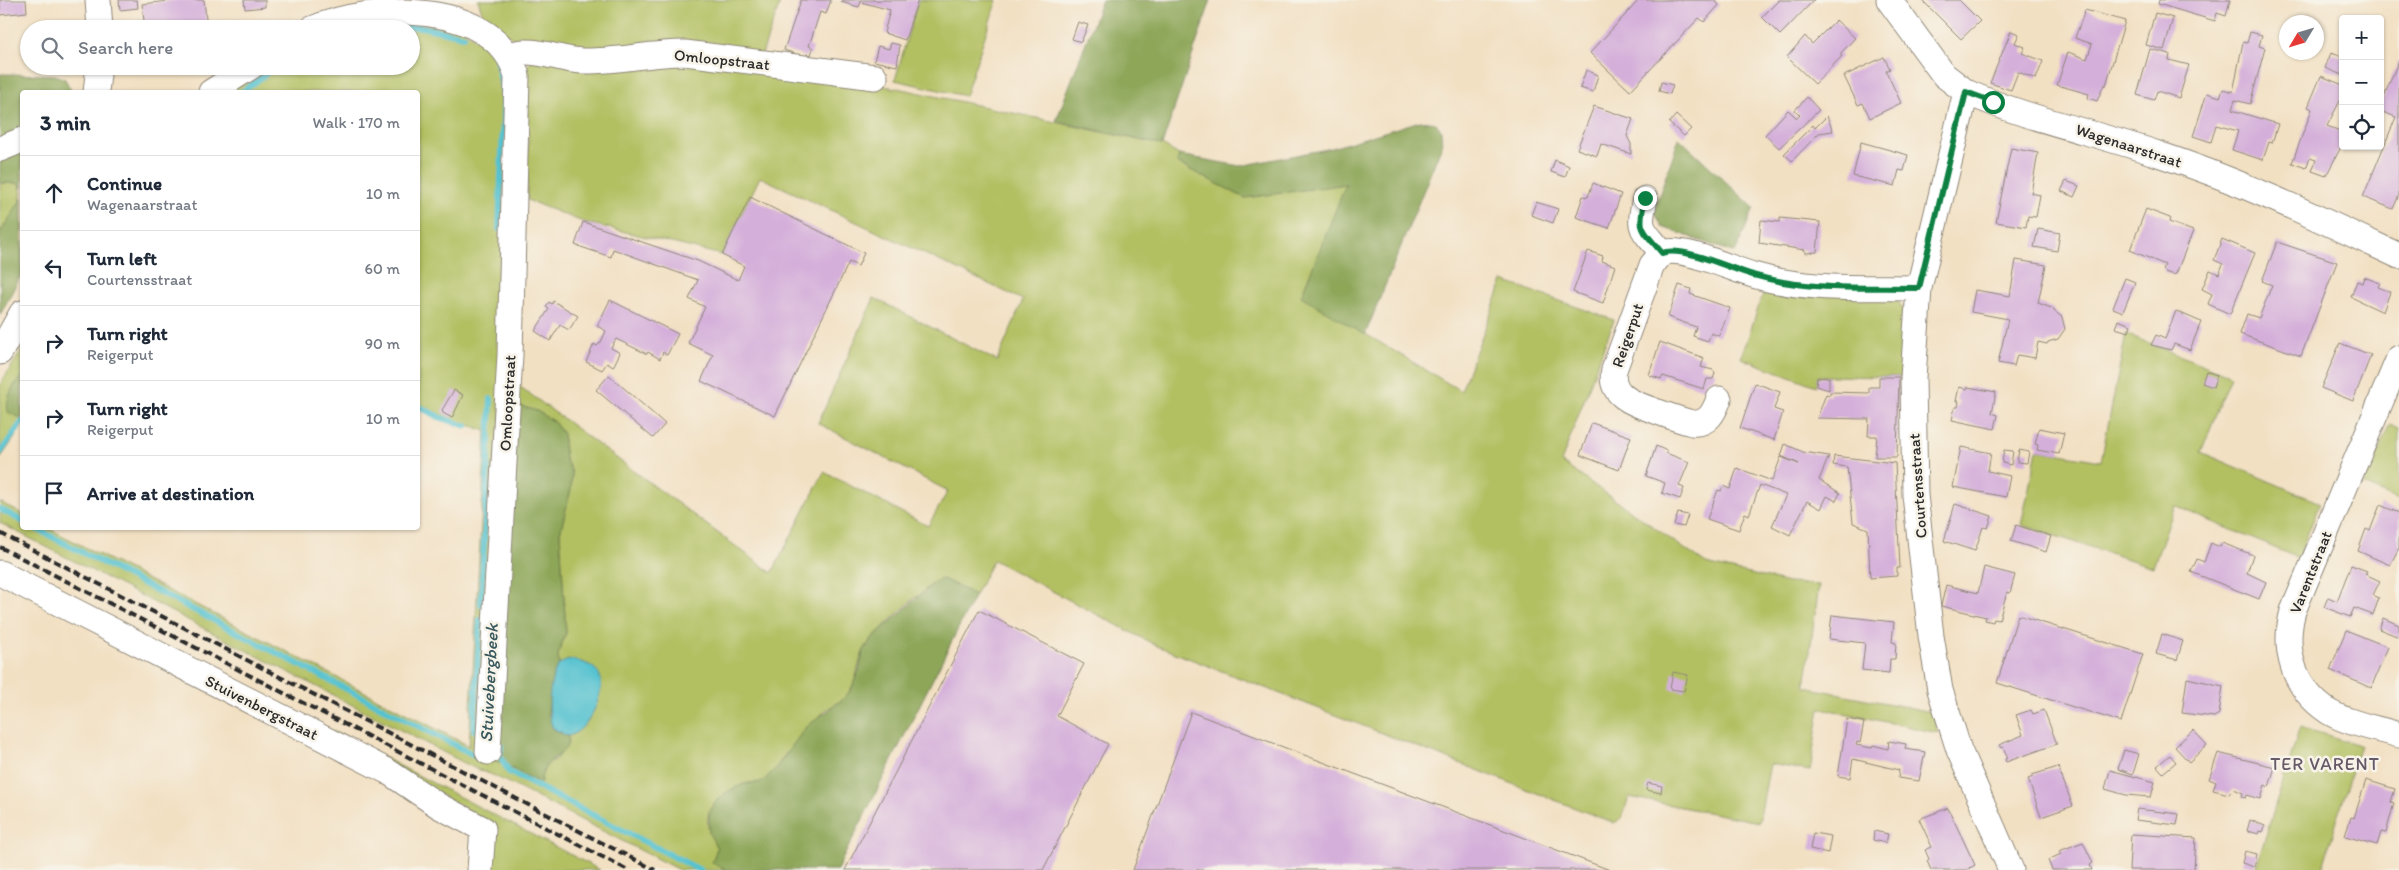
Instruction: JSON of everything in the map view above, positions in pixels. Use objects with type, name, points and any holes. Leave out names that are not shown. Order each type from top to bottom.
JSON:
[{"type":"street","points":[[98,0],[99,20]]},
{"type":"street","name":"Wagenaarstraat","points":[[1889,0],[1944,74],[1966,92],[2159,154],[2223,178],[2305,212],[2399,256]]},
{"type":"street","name":"Omloopstraat","points":[[341,20],[366,12],[387,10],[427,11],[453,17],[482,29],[500,42],[510,55],[518,76],[510,355],[488,752]]},
{"type":"street","name":"Omloopstraat","points":[[510,55],[529,52],[563,59],[592,61],[654,53],[685,53],[875,77]]},
{"type":"street","points":[[96,90],[98,75]]},
{"type":"street","points":[[213,90],[237,75]]},
{"type":"street","name":"Courtensstraat","points":[[1966,92],[1919,288],[1914,335],[1913,449],[1915,495],[1935,663],[1948,721],[2011,870]]},
{"type":"street","points":[[0,149],[20,141]]},
{"type":"street","points":[[1645,198],[1641,225],[1643,231],[1662,253],[1678,251],[1753,275],[1787,283],[1820,286],[1919,288]]},
{"type":"street","name":"Reigerput","points":[[1662,253],[1650,269],[1614,370],[1614,384],[1619,392],[1630,402],[1692,423],[1701,422],[1709,418],[1719,399]]},
{"type":"street","points":[[0,352],[20,317]]},
{"type":"street","name":"Varentstraat","points":[[2399,358],[2288,628],[2290,662],[2297,677],[2317,702],[2344,718],[2399,734]]},
{"type":"street","name":"Stuivenbergstraat","points":[[0,573],[387,771],[439,806],[484,829],[480,870]]},
{"type":"green space","points":[[478,0],[781,0],[761,57],[593,57],[534,48],[505,34],[485,21]]},
{"type":"green space","points":[[918,0],[997,0],[965,96],[895,80]]},
{"type":"green space","points":[[1102,0],[1211,0],[1162,145],[1056,121]]},
{"type":"green space","points":[[420,24],[460,27],[506,63],[495,760],[540,783],[543,770],[549,762],[555,760],[569,740],[567,736],[572,735],[599,675],[581,662],[570,661],[559,665],[558,654],[566,633],[560,533],[571,489],[572,472],[565,459],[563,434],[554,422],[537,411],[514,404],[515,383],[772,573],[824,472],[928,526],[948,491],[818,423],[874,298],[997,361],[1023,300],[760,177],[722,255],[583,222],[527,200],[528,138],[524,69],[532,61],[679,57],[770,68],[902,89],[1162,145],[1179,155],[1177,163],[1245,198],[1346,184],[1302,296],[1461,391],[1503,281],[1614,320],[1561,462],[1706,564],[1789,583],[1819,585],[1805,687],[1932,712],[1938,733],[1820,708],[1810,771],[1770,764],[1759,822],[1629,797],[1622,818],[1614,823],[1157,646],[993,560],[975,595],[943,579],[936,582],[913,600],[867,645],[847,695],[817,719],[788,750],[771,774],[763,781],[744,784],[734,789],[714,803],[708,817],[708,827],[717,848],[713,863],[727,870],[679,870],[495,776],[474,768],[0,523],[0,502],[20,513],[20,530],[52,530],[469,746],[486,431],[440,415],[420,404],[420,90],[229,90],[251,75],[420,75]]},
{"type":"green space","points":[[0,74],[55,75],[65,79],[71,90],[20,90],[20,131],[0,139]]},
{"type":"green space","points":[[1420,121],[1436,123],[1441,130],[1442,145],[1365,335],[1301,296],[1346,184],[1245,198],[1177,163],[1179,155],[1240,166],[1332,148]]},
{"type":"green space","points":[[1679,138],[1754,208],[1735,253],[1662,227],[1654,210]]},
{"type":"green space","points":[[20,150],[20,186],[18,183],[0,183],[0,158]]},
{"type":"green space","points":[[0,183],[18,183],[20,187],[20,202],[0,233]]},
{"type":"green space","points":[[20,201],[20,277],[0,315],[0,233]]},
{"type":"green space","points":[[1765,288],[1896,299],[1906,312],[1905,377],[1818,376],[1816,386],[1741,358]]},
{"type":"green space","points":[[2126,334],[2231,376],[2201,452],[2320,503],[2298,558],[2175,506],[2153,567],[2021,525],[2037,450],[2101,461]]},
{"type":"green space","points":[[20,353],[20,378],[12,388],[20,418],[20,430],[0,459],[0,384]]},
{"type":"green space","points":[[20,379],[20,418],[8,412],[7,407],[10,393]]},
{"type":"green space","points":[[514,404],[537,411],[554,422],[563,434],[565,459],[572,472],[571,489],[560,533],[566,633],[558,654],[559,665],[553,681],[548,713],[556,731],[567,736],[569,740],[568,745],[563,751],[546,766],[540,783],[495,760]]},
{"type":"green space","points":[[2390,424],[2399,428],[2399,500],[2363,485]]},
{"type":"green space","points":[[943,579],[975,595],[837,870],[727,870],[712,863],[717,848],[709,833],[709,812],[717,800],[728,791],[744,784],[762,782],[776,768],[806,727],[842,700],[851,690],[859,670],[863,652],[872,638],[936,581]]},
{"type":"green space","points":[[281,704],[600,870],[492,870],[492,824]]},
{"type":"green space","points":[[2300,727],[2360,745],[2322,870],[2255,870]]},
{"type":"water","points":[[574,660],[593,667],[600,676],[601,683],[597,702],[588,721],[574,734],[567,736],[553,728],[549,705],[551,686],[556,670],[562,663]]},
{"type":"building","points":[[0,0],[26,0],[27,12],[0,15]]},
{"type":"building","points":[[119,0],[137,0],[138,8],[120,10]]},
{"type":"building","points":[[177,0],[204,0],[206,20],[144,20],[142,4]]},
{"type":"building","points":[[244,0],[265,0],[265,7],[245,9]]},
{"type":"building","points":[[801,0],[831,0],[826,14],[820,12],[809,46],[813,48],[811,55],[807,54],[805,57],[784,50]]},
{"type":"building","points":[[842,0],[918,0],[905,40],[884,33],[890,10],[861,2],[859,7],[841,2]]},
{"type":"building","points":[[1639,0],[1715,0],[1719,5],[1704,22],[1699,18],[1630,91],[1590,53]]},
{"type":"building","points":[[1779,0],[1814,0],[1780,35],[1762,17]]},
{"type":"building","points":[[1922,0],[1959,0],[1980,21],[1961,39]]},
{"type":"building","points":[[2159,0],[2230,0],[2226,16],[2217,13],[2215,21],[2158,4]]},
{"type":"building","points":[[2085,10],[2125,21],[2106,85],[2104,85],[2097,101],[2088,98],[2089,94],[2057,85],[2068,52],[2087,59],[2092,44],[2075,38]]},
{"type":"building","points":[[2155,13],[2173,18],[2164,50],[2146,45]]},
{"type":"building","points":[[1836,20],[1855,38],[1840,54],[1842,56],[1815,84],[1787,57],[1805,36],[1812,44]]},
{"type":"building","points":[[1078,22],[1088,25],[1081,42],[1072,39]]},
{"type":"building","points":[[2011,31],[2019,34],[2015,43],[2025,47],[2022,53],[2043,61],[2036,79],[2018,72],[2011,90],[1990,83]]},
{"type":"building","points":[[2250,32],[2262,35],[2259,46],[2265,48],[2250,104],[2235,100],[2232,110],[2278,124],[2272,143],[2269,142],[2263,160],[2232,150],[2238,131],[2216,125],[2211,142],[2193,136],[2207,93],[2220,97],[2223,89],[2233,92],[2243,42],[2247,43]]},
{"type":"building","points":[[891,43],[900,45],[897,66],[874,61],[878,46],[889,49]]},
{"type":"building","points":[[2150,49],[2170,54],[2169,60],[2189,65],[2179,98],[2157,91],[2154,100],[2137,95]]},
{"type":"building","points":[[2331,53],[2339,56],[2339,74],[2325,68]]},
{"type":"building","points":[[1884,57],[1890,69],[1886,71],[1901,103],[1870,118],[1863,103],[1858,105],[1844,76]]},
{"type":"building","points":[[2399,60],[2399,195],[2393,209],[2363,197],[2396,117],[2384,112],[2384,96]]},
{"type":"building","points":[[1586,70],[1598,75],[1593,92],[1580,88]]},
{"type":"building","points":[[2321,76],[2339,83],[2339,103],[2327,126],[2339,130],[2339,150],[2326,176],[2312,171],[2316,160],[2310,158],[2306,168],[2292,163],[2312,109],[2308,107]]},
{"type":"building","points":[[1661,82],[1673,85],[1670,94],[1659,91]]},
{"type":"building","points":[[1807,97],[1819,110],[1779,148],[1765,135],[1788,110],[1797,118],[1800,115],[1795,110]]},
{"type":"building","points":[[1594,106],[1633,119],[1627,136],[1631,144],[1631,154],[1601,144],[1597,156],[1577,149]]},
{"type":"building","points":[[1676,115],[1691,129],[1684,136],[1669,123]]},
{"type":"building","points":[[1827,116],[1833,131],[1819,133],[1792,161],[1784,154],[1813,125],[1815,128]]},
{"type":"building","points":[[1861,142],[1908,155],[1904,171],[1899,170],[1895,186],[1853,176]]},
{"type":"building","points":[[2011,148],[2038,153],[2031,193],[2040,195],[2036,217],[2028,216],[2026,227],[1996,222]]},
{"type":"building","points":[[1555,160],[1569,166],[1565,177],[1551,172]]},
{"type":"building","points":[[2066,181],[2079,186],[2074,197],[2061,191]]},
{"type":"building","points":[[1593,183],[1621,194],[1609,228],[1576,217],[1583,196],[1588,197]]},
{"type":"building","points":[[750,197],[864,253],[858,266],[849,262],[775,416],[701,381],[713,355],[688,343],[705,307],[689,299],[698,280],[613,249],[611,257],[575,245],[583,222],[698,261],[738,280],[744,266],[722,255]]},
{"type":"building","points":[[1536,202],[1558,209],[1553,223],[1531,215]]},
{"type":"building","points":[[2146,209],[2170,218],[2169,222],[2193,231],[2176,274],[2173,275],[2165,272],[2163,269],[2165,265],[2130,250]]},
{"type":"building","points":[[1780,218],[1820,222],[1817,252],[1805,253],[1805,250],[1759,243],[1761,220],[1780,222]]},
{"type":"building","points":[[2038,229],[2060,233],[2057,251],[2034,247]]},
{"type":"building","points":[[2222,239],[2255,253],[2230,314],[2208,304],[2212,294],[2202,289],[2210,270],[2219,274],[2223,264],[2214,260]]},
{"type":"building","points":[[2277,242],[2337,262],[2301,356],[2240,334],[2247,314],[2259,318],[2272,285],[2262,281]]},
{"type":"building","points":[[1588,251],[1603,256],[1602,261],[1615,266],[1603,303],[1573,292]]},
{"type":"building","points":[[2016,260],[2046,265],[2038,303],[2054,309],[2062,317],[2065,329],[2058,339],[2047,344],[2038,342],[2035,358],[2017,355],[2014,366],[1998,363],[2008,319],[1971,312],[1975,290],[2010,296]]},
{"type":"building","points":[[2364,277],[2380,283],[2378,287],[2390,292],[2383,312],[2351,297],[2357,281],[2362,283]]},
{"type":"building","points":[[2125,278],[2135,282],[2123,312],[2113,308]]},
{"type":"building","points":[[1679,285],[1691,289],[1690,294],[1730,308],[1719,336],[1711,333],[1708,341],[1693,336],[1696,327],[1668,317]]},
{"type":"building","points":[[610,300],[678,334],[667,355],[663,352],[660,359],[616,339],[611,348],[620,353],[613,367],[607,363],[602,370],[586,362],[594,344],[597,346],[601,342],[606,331],[597,326]]},
{"type":"building","points":[[553,301],[578,316],[569,330],[560,325],[550,341],[535,331],[549,309],[546,307],[549,302],[552,304]]},
{"type":"building","points":[[2176,311],[2201,322],[2190,350],[2174,344],[2171,350],[2151,345],[2156,335],[2165,339]]},
{"type":"building","points":[[2118,320],[2131,325],[2129,332],[2115,328]]},
{"type":"building","points":[[1660,342],[1704,358],[1701,367],[1713,370],[1715,373],[1713,379],[1707,379],[1704,389],[1663,376],[1661,379],[1649,375]]},
{"type":"building","points":[[2340,343],[2371,355],[2353,401],[2321,388]]},
{"type":"building","points":[[2206,371],[2217,375],[2213,387],[2202,383]]},
{"type":"building","points":[[609,375],[665,424],[653,438],[596,390]]},
{"type":"building","points":[[1829,377],[1829,390],[1816,386],[1817,378]]},
{"type":"building","points":[[1879,377],[1899,377],[1897,457],[1875,457],[1877,436],[1868,436],[1869,419],[1817,418],[1826,394],[1830,395],[1830,392],[1869,393],[1869,387],[1879,387]]},
{"type":"building","points":[[1755,383],[1780,392],[1774,409],[1783,412],[1774,440],[1740,428]]},
{"type":"building","points":[[1959,387],[1996,392],[1992,413],[1998,415],[1995,429],[1952,420],[1955,407],[1958,407],[1959,401],[1956,401]]},
{"type":"building","points":[[454,390],[463,395],[452,418],[443,413],[442,410]]},
{"type":"building","points":[[1592,423],[1631,437],[1619,470],[1580,455]]},
{"type":"building","points":[[2039,428],[2064,433],[2059,454],[2037,450],[2038,445],[2035,444]]},
{"type":"building","points":[[1785,444],[1803,452],[1829,456],[1819,480],[1840,493],[1836,501],[1827,496],[1821,509],[1807,501],[1790,535],[1772,526],[1786,495],[1760,485],[1749,515],[1745,513],[1739,530],[1707,519],[1718,490],[1721,491],[1723,486],[1730,489],[1737,468],[1772,481],[1781,457],[1799,464],[1781,456]]},
{"type":"building","points":[[1656,446],[1667,451],[1666,453],[1689,462],[1679,486],[1684,488],[1680,499],[1662,493],[1665,483],[1646,476]]},
{"type":"building","points":[[1961,447],[1991,453],[1988,471],[2010,476],[2006,497],[1953,487]]},
{"type":"building","points":[[2004,450],[2013,451],[2011,465],[2002,463]]},
{"type":"building","points":[[2019,450],[2029,452],[2027,463],[2017,462]]},
{"type":"building","points":[[1834,456],[1895,463],[1900,568],[1897,568],[1897,576],[1870,578],[1868,529],[1853,523],[1847,467],[1833,465]]},
{"type":"building","points":[[1955,504],[1992,516],[1988,528],[1983,527],[1975,551],[1944,541]]},
{"type":"building","points":[[2380,505],[2399,513],[2399,548],[2390,565],[2358,551],[2366,529],[2370,531]]},
{"type":"building","points":[[1678,513],[1688,515],[1684,527],[1674,525]]},
{"type":"building","points":[[2016,525],[2051,536],[2046,552],[2011,541]]},
{"type":"building","points":[[2211,543],[2220,547],[2222,543],[2253,555],[2247,573],[2266,582],[2259,599],[2191,572],[2197,559],[2204,562]]},
{"type":"building","points":[[2351,565],[2367,571],[2365,574],[2380,581],[2373,595],[2379,598],[2373,615],[2354,608],[2350,617],[2324,607],[2328,597],[2337,601]]},
{"type":"building","points":[[1984,567],[2015,575],[2010,593],[2007,592],[1999,620],[1994,619],[1993,622],[1985,620],[1986,617],[1941,606],[1946,585],[1978,593]]},
{"type":"building","points":[[979,610],[1084,664],[1057,716],[1108,744],[1043,870],[845,870]]},
{"type":"building","points":[[1832,615],[1894,622],[1892,642],[1896,643],[1895,659],[1890,659],[1889,673],[1862,670],[1865,643],[1829,639]]},
{"type":"building","points":[[2018,615],[2143,654],[2121,722],[1997,683]]},
{"type":"building","points":[[2383,618],[2399,625],[2399,637],[2379,629]]},
{"type":"building","points":[[2346,630],[2388,647],[2371,688],[2330,670]]},
{"type":"building","points":[[2162,634],[2183,641],[2177,660],[2156,654]]},
{"type":"building","points":[[1673,672],[1688,675],[1684,691],[1670,689]]},
{"type":"building","points":[[2187,678],[2223,686],[2219,714],[2214,717],[2182,713]]},
{"type":"building","points":[[2031,710],[2033,714],[2044,710],[2057,744],[2006,762],[2005,759],[2008,758],[2003,747],[2001,748],[1999,745],[2023,735],[2016,715]]},
{"type":"building","points":[[1191,712],[1283,747],[1610,870],[1133,870]]},
{"type":"building","points":[[1847,719],[1864,722],[1860,743],[1857,742],[1856,745],[1872,748],[1873,745],[1888,749],[1889,741],[1906,744],[1905,749],[1925,752],[1919,781],[1898,778],[1899,770],[1853,759],[1850,778],[1838,776]]},
{"type":"building","points":[[2193,730],[2207,745],[2189,762],[2175,747]]},
{"type":"building","points":[[2124,750],[2139,754],[2133,774],[2118,769]]},
{"type":"building","points":[[2218,753],[2275,767],[2269,787],[2265,785],[2261,799],[2247,795],[2246,798],[2242,797],[2243,793],[2234,789],[2229,794],[2213,790],[2216,782],[2209,779]]},
{"type":"building","points":[[2170,755],[2176,762],[2163,773],[2157,766]]},
{"type":"building","points":[[2058,767],[2073,806],[2041,817],[2028,779],[2033,777],[2032,775]]},
{"type":"building","points":[[2110,770],[2155,782],[2151,797],[2126,795],[2105,789]]},
{"type":"building","points":[[2366,780],[2395,789],[2391,802],[2394,803],[2386,833],[2381,832],[2377,845],[2345,836],[2351,817],[2354,818]]},
{"type":"building","points":[[1648,783],[1662,786],[1661,793],[1646,790]]},
{"type":"building","points":[[1948,808],[1975,865],[1966,870],[1931,870],[1927,861],[1929,859],[1925,850],[1932,847],[1919,819]]},
{"type":"building","points":[[2137,809],[2179,814],[2177,825],[2135,820]]},
{"type":"building","points":[[2250,820],[2265,826],[2263,832],[2260,831],[2259,834],[2247,831]]},
{"type":"building","points":[[1874,831],[1888,834],[1886,843],[1873,840]]},
{"type":"building","points":[[1813,833],[1831,836],[1828,853],[1810,849]]},
{"type":"building","points":[[2131,834],[2196,838],[2194,870],[2129,870]]},
{"type":"building","points":[[2083,842],[2093,863],[2090,865],[2092,870],[2052,870],[2048,860],[2061,854],[2059,851]]},
{"type":"building","points":[[2245,851],[2257,854],[2254,867],[2242,863]]},
{"type":"waterway","points":[[420,27],[464,36]]},
{"type":"waterway","points":[[497,61],[504,97],[499,229]]},
{"type":"waterway","points":[[245,90],[264,75]]},
{"type":"waterway","points":[[481,604],[491,399]]},
{"type":"waterway","name":"Stuivebergbeek","points":[[420,407],[439,417],[466,426]]},
{"type":"waterway","name":"Stuivebergbeek","points":[[0,453],[20,425]]},
{"type":"waterway","points":[[0,509],[20,520]]},
{"type":"waterway","points":[[39,530],[476,756]]},
{"type":"waterway","points":[[474,730],[480,620]]},
{"type":"waterway","name":"Stuivebergbeek","points":[[501,746],[500,756],[509,772],[700,870]]},
{"type":"railway","points":[[0,533],[655,870]]},
{"type":"railway","points":[[0,547],[628,870]]},
{"type":"district","name":"TER VARENT","points":[[2325,764]]},
{"type":"route","points":[[1645,198],[1640,219],[1641,225],[1646,235],[1662,253],[1673,250],[1678,251],[1770,280],[1787,283],[1812,286],[1919,288],[1966,92],[1993,102]]}]
